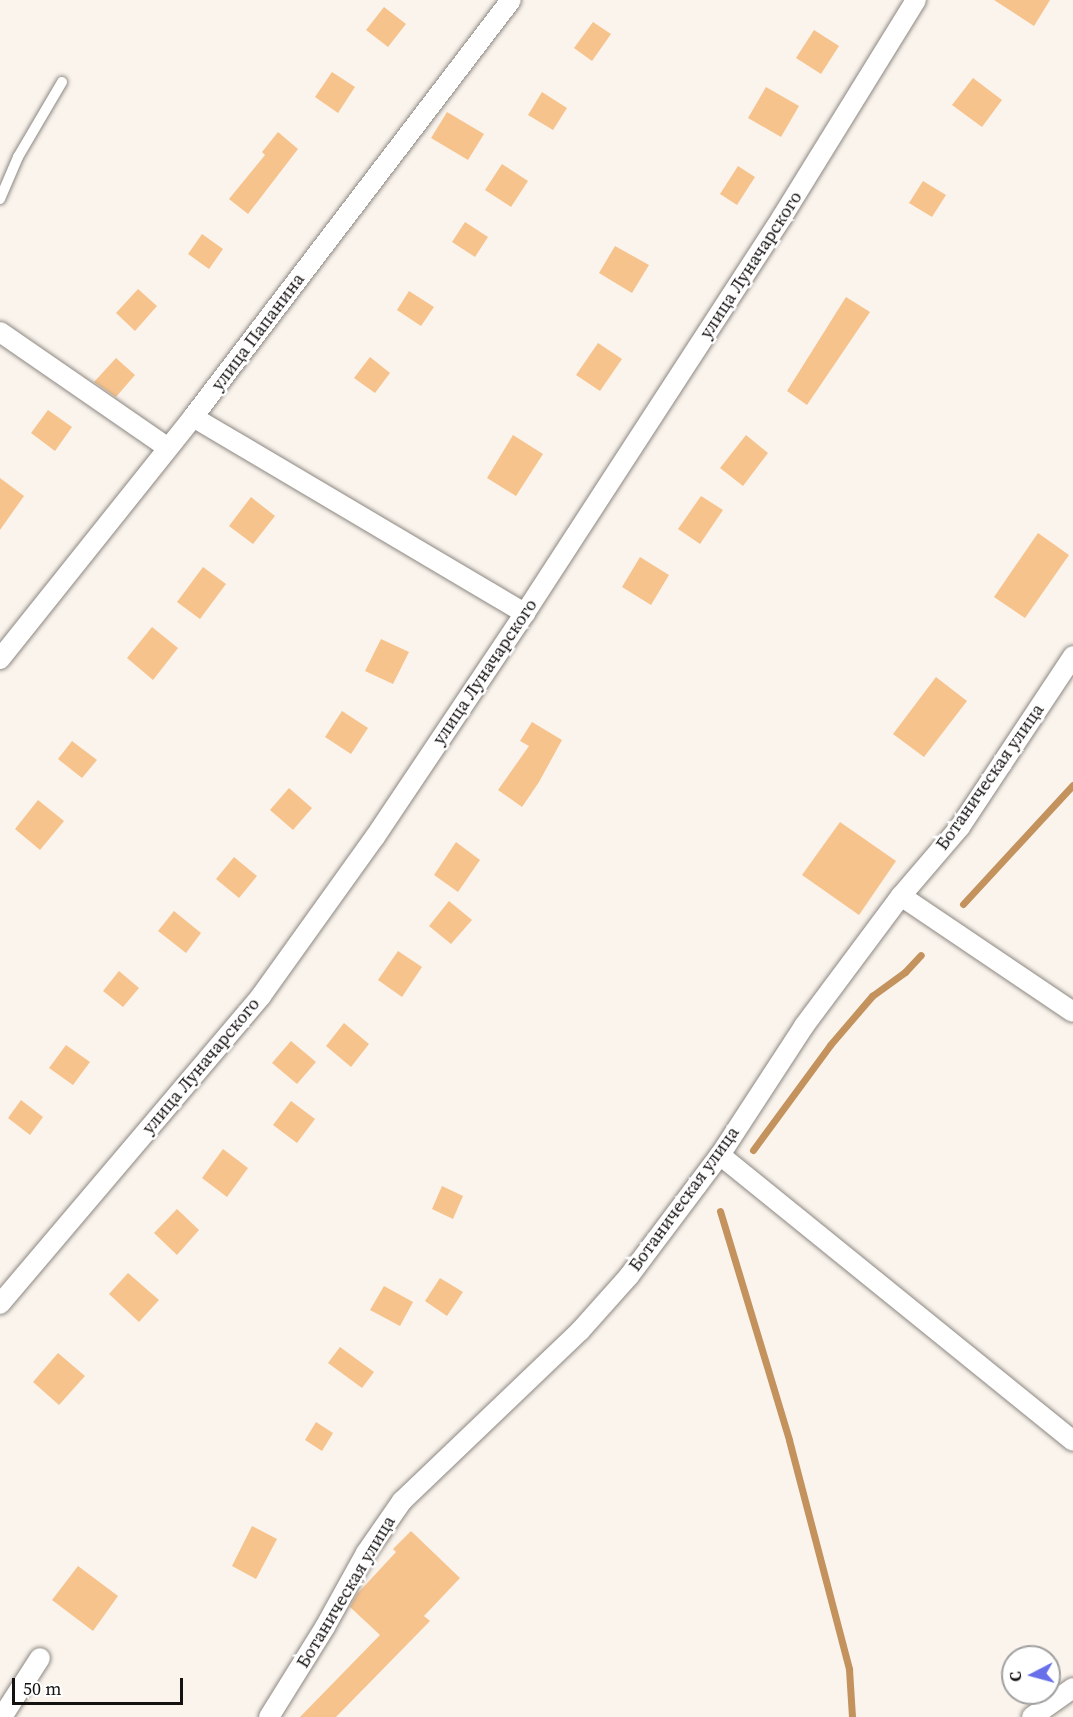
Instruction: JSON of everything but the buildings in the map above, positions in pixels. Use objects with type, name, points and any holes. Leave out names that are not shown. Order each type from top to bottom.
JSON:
[{"type":"street","name":"улица Папанина","points":[[0,659],[193,417],[511,0]]},
{"type":"street","name":"улица Луначарского","points":[[0,1304],[261,996],[375,837],[525,613],[783,217],[916,0]]},
{"type":"street","points":[[0,332],[168,448]]},
{"type":"street","points":[[193,417],[525,613]]},
{"type":"street","name":"Ботаническая улица","points":[[269,1717],[325,1627],[366,1553],[402,1501],[580,1331],[629,1276],[720,1155],[804,1026],[901,896],[960,827],[1073,656]]},
{"type":"street","points":[[901,896],[1073,1012]]},
{"type":"street","points":[[720,1155],[1073,1441]]},
{"type":"street","points":[[2,1717],[40,1658]]},
{"type":"street","points":[[1032,1717],[1073,1688]]},
{"type":"lane","points":[[0,200],[18,158],[62,82]]},
{"type":"waterway","points":[[963,904],[1073,785]]},
{"type":"waterway","points":[[753,1150],[830,1045],[872,996],[905,972],[921,955]]},
{"type":"waterway","points":[[720,1211],[789,1440],[849,1669],[852,1717]]}]
